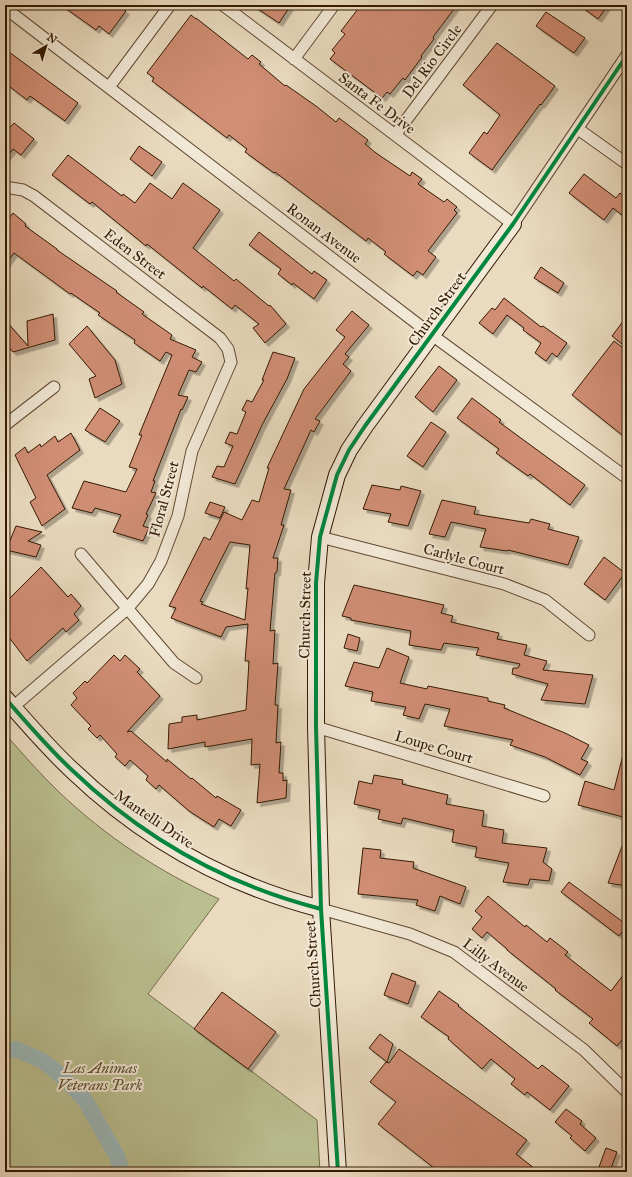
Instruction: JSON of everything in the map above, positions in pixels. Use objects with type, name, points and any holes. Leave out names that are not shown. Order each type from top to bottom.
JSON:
[{"type":"street","points":[[109,87],[170,5]]},
{"type":"street","name":"Santa Fe Drive","points":[[223,5],[513,224]]},
{"type":"street","points":[[294,59],[334,5]]},
{"type":"street","name":"Del Rio Circle","points":[[395,135],[492,5]]},
{"type":"street","name":"Ronan Avenue","points":[[5,8],[432,335],[627,478]]},
{"type":"street","name":"Church Street","points":[[338,1172],[321,909],[316,727],[316,583],[320,537],[337,475],[349,450],[513,224],[627,55]]},
{"type":"street","points":[[578,129],[627,164]]},
{"type":"street","name":"Eden Street","points":[[5,187],[23,190],[34,196],[220,338],[228,349],[231,362]]},
{"type":"street","name":"Floral Street","points":[[9,702],[127,609],[148,584],[161,561],[178,516],[192,451],[231,362]]},
{"type":"street","points":[[5,425],[54,387]]},
{"type":"street","name":"Carlyle Court","points":[[320,537],[504,584],[545,600],[589,635]]},
{"type":"street","points":[[81,554],[174,663],[196,678]]},
{"type":"street","name":"Mantelli Drive","points":[[9,702],[72,771],[99,796],[155,837],[201,864],[230,878],[292,901],[321,909]]},
{"type":"street","name":"Loupe Court","points":[[316,727],[544,796]]},
{"type":"street","name":"Lilly Avenue","points":[[321,909],[410,934],[454,952],[584,1050],[627,1092]]},
{"type":"green space","name":"Las Animas Veterans Park","points":[[5,734],[52,785],[115,839],[155,865],[219,899],[148,994],[317,1120],[320,1172],[5,1172]]},
{"type":"building","points":[[61,5],[117,5],[126,11],[109,34],[99,26],[96,30]]},
{"type":"building","points":[[252,5],[291,5],[279,23]]},
{"type":"building","points":[[361,5],[457,5],[433,37],[434,39],[405,80],[403,78],[390,94],[387,92],[382,98],[330,59],[335,53],[332,50],[345,34],[341,31]]},
{"type":"building","points":[[579,5],[608,5],[598,19]]},
{"type":"building","points":[[546,12],[585,38],[574,53],[536,26]]},
{"type":"building","points":[[191,15],[248,59],[252,55],[261,62],[259,64],[285,86],[286,85],[316,106],[336,122],[339,118],[368,140],[365,144],[376,153],[410,176],[412,172],[422,179],[418,184],[444,202],[447,199],[457,207],[454,210],[457,213],[428,251],[436,257],[423,275],[417,271],[413,276],[384,254],[386,252],[368,238],[366,241],[275,172],[274,173],[245,152],[247,149],[229,135],[227,138],[152,81],[154,78],[147,73]]},
{"type":"building","points":[[497,43],[555,86],[492,170],[469,153],[484,132],[487,134],[500,115],[463,85]]},
{"type":"building","points":[[5,49],[78,103],[65,121],[30,96],[27,100],[5,83]]},
{"type":"building","points":[[14,123],[34,139],[21,155],[13,149],[5,159],[5,133]]},
{"type":"building","points":[[139,146],[162,162],[152,176],[130,159]]},
{"type":"building","points":[[68,155],[122,196],[123,194],[135,203],[150,183],[172,199],[183,183],[220,210],[193,248],[234,281],[236,279],[269,306],[270,305],[286,324],[265,343],[253,328],[259,324],[235,305],[232,309],[203,286],[202,288],[147,244],[146,246],[92,202],[90,204],[52,175]]},
{"type":"building","points":[[584,174],[616,198],[620,193],[627,199],[627,219],[613,208],[604,220],[569,193]]},
{"type":"building","points":[[13,213],[26,224],[25,226],[117,291],[116,292],[144,312],[142,314],[172,335],[170,339],[196,350],[192,357],[202,362],[196,372],[189,370],[178,395],[188,397],[182,410],[181,409],[153,481],[155,481],[151,492],[156,493],[146,514],[148,515],[143,526],[149,528],[143,541],[113,532],[121,515],[95,508],[92,513],[72,508],[84,481],[126,492],[137,469],[129,467],[142,435],[139,435],[172,355],[166,352],[160,361],[134,343],[135,340],[98,315],[100,313],[71,293],[70,294],[14,253],[5,265],[5,223]]},
{"type":"building","points":[[259,232],[312,274],[314,271],[327,280],[314,299],[278,274],[281,269],[249,245]]},
{"type":"building","points":[[541,267],[564,283],[558,293],[534,278]]},
{"type":"building","points":[[504,298],[541,327],[543,326],[567,343],[557,357],[552,353],[546,361],[535,353],[541,343],[523,330],[524,328],[507,315],[493,334],[479,323],[492,308],[495,310]]},
{"type":"building","points":[[352,311],[369,325],[345,354],[349,357],[343,364],[351,371],[315,419],[320,421],[314,432],[311,430],[284,489],[291,490],[281,525],[284,525],[273,558],[278,558],[277,572],[275,573],[270,631],[275,630],[273,664],[278,663],[275,705],[278,705],[276,743],[281,742],[279,773],[283,773],[283,781],[287,780],[286,798],[257,803],[260,764],[251,765],[252,739],[205,747],[205,742],[168,749],[169,724],[182,722],[182,717],[197,715],[197,720],[246,710],[249,661],[245,661],[248,624],[226,627],[221,637],[171,618],[176,608],[169,606],[204,537],[210,540],[224,512],[242,520],[252,500],[259,502],[269,468],[267,468],[304,389],[345,337],[336,330]],"holes":[[[230,542],[250,545],[245,620],[201,604],[203,602],[200,601]]]},
{"type":"building","points":[[53,314],[55,340],[13,352],[5,343],[5,320],[28,346],[27,321]]},
{"type":"building","points":[[627,316],[627,348],[612,336]]},
{"type":"building","points":[[87,326],[115,360],[122,384],[95,398],[89,379],[96,376],[69,344]]},
{"type":"building","points":[[614,341],[627,351],[627,428],[622,435],[572,395]]},
{"type":"building","points":[[273,352],[295,358],[287,379],[262,425],[235,484],[212,477],[217,466],[224,467],[233,446],[225,443],[230,432],[237,434],[246,412],[242,410],[247,400],[252,402],[264,380],[262,380]]},
{"type":"building","points":[[439,366],[457,380],[433,412],[415,397]]},
{"type":"building","points":[[472,398],[501,420],[499,422],[585,485],[570,505],[530,474],[528,476],[496,453],[499,449],[457,418]]},
{"type":"building","points":[[100,408],[120,421],[105,442],[85,430]]},
{"type":"building","points":[[431,422],[446,432],[423,467],[407,456]]},
{"type":"building","points":[[71,433],[80,450],[47,475],[65,509],[42,526],[30,502],[36,498],[15,455],[25,447],[28,453],[40,444],[41,447],[55,436],[58,442]]},
{"type":"building","points":[[372,485],[400,490],[401,486],[421,491],[408,526],[388,522],[391,514],[363,509]]},
{"type":"building","points":[[442,500],[476,507],[474,514],[529,523],[531,519],[550,524],[548,529],[579,537],[568,565],[508,550],[480,547],[486,529],[451,522],[445,537],[429,534]]},
{"type":"building","points":[[210,502],[225,507],[220,518],[205,513]]},
{"type":"building","points":[[16,526],[42,532],[28,541],[41,545],[36,557],[6,550]]},
{"type":"building","points":[[604,557],[625,573],[605,600],[584,584]]},
{"type":"building","points":[[41,567],[68,597],[71,594],[81,606],[74,614],[79,620],[66,632],[63,628],[27,661],[5,632],[5,603]]},
{"type":"building","points":[[354,585],[444,605],[441,613],[453,616],[451,622],[499,633],[497,639],[527,645],[524,655],[547,661],[543,670],[593,675],[585,704],[541,700],[548,684],[512,674],[513,668],[518,668],[520,664],[476,655],[479,648],[444,643],[441,650],[409,645],[411,631],[351,620],[351,618],[342,616]]},
{"type":"building","points":[[348,634],[360,638],[357,651],[344,648]]},
{"type":"building","points":[[387,648],[409,657],[400,683],[427,689],[428,686],[488,698],[488,701],[505,705],[504,708],[565,733],[589,745],[581,759],[588,762],[580,775],[545,757],[510,745],[513,740],[444,726],[450,709],[425,704],[419,719],[403,715],[406,707],[371,701],[373,692],[345,686],[354,662],[379,668]]},
{"type":"building","points":[[114,655],[120,661],[125,655],[140,669],[137,672],[160,696],[127,732],[131,731],[167,762],[167,759],[216,798],[217,796],[241,810],[231,826],[219,819],[214,827],[189,811],[159,785],[156,789],[146,780],[148,776],[130,760],[125,766],[115,757],[117,754],[100,735],[97,738],[88,729],[91,726],[71,705],[77,698],[73,693],[85,681],[87,683]]},
{"type":"building","points":[[623,755],[627,756],[627,818],[578,805],[585,781],[614,790]]},
{"type":"building","points":[[374,775],[403,780],[402,784],[448,795],[446,804],[484,811],[482,826],[504,830],[502,843],[547,848],[543,862],[552,869],[549,881],[530,879],[528,885],[503,882],[509,863],[475,857],[477,847],[452,842],[454,830],[403,818],[401,824],[378,819],[380,810],[354,804],[359,781],[372,784]]},
{"type":"building","points":[[626,836],[627,886],[608,883]]},
{"type":"building","points":[[363,848],[381,850],[380,858],[414,862],[413,868],[466,887],[460,904],[440,896],[435,911],[416,905],[418,900],[358,894]]},
{"type":"building","points":[[569,882],[627,925],[619,936],[561,892]]},
{"type":"building","points":[[488,896],[525,927],[526,925],[547,942],[550,938],[568,952],[565,955],[611,991],[627,970],[627,1034],[617,1046],[589,1023],[593,1019],[555,990],[556,989],[487,932],[482,938],[472,929],[482,917],[475,911]]},
{"type":"building","points":[[392,973],[416,982],[408,1004],[384,995]]},
{"type":"building","points":[[439,991],[459,1005],[458,1006],[538,1069],[542,1065],[569,1086],[550,1110],[527,1092],[525,1095],[511,1084],[515,1079],[491,1059],[482,1069],[448,1039],[449,1037],[421,1017]]},
{"type":"building","points":[[222,992],[276,1032],[248,1069],[194,1029]]},
{"type":"building","points":[[380,1034],[393,1044],[387,1062],[369,1048]]},
{"type":"building","points":[[399,1049],[527,1140],[516,1154],[539,1172],[439,1172],[378,1124],[396,1102],[370,1082],[386,1062],[389,1063]]},
{"type":"building","points":[[566,1109],[582,1121],[580,1124],[596,1138],[585,1151],[570,1138],[572,1136],[555,1122]]},
{"type":"building","points":[[606,1148],[617,1152],[610,1171],[599,1167]]},
{"type":"waterway","points":[[5,1051],[16,1049],[43,1061],[64,1078],[85,1100],[117,1156],[122,1172]]},
{"type":"cycle path","points":[[338,1172],[321,909],[316,727],[316,583],[320,537],[337,475],[349,450],[513,224],[627,55]]},
{"type":"cycle path","points":[[5,698],[64,763],[100,795],[157,838],[188,856],[252,887],[321,909]]}]
